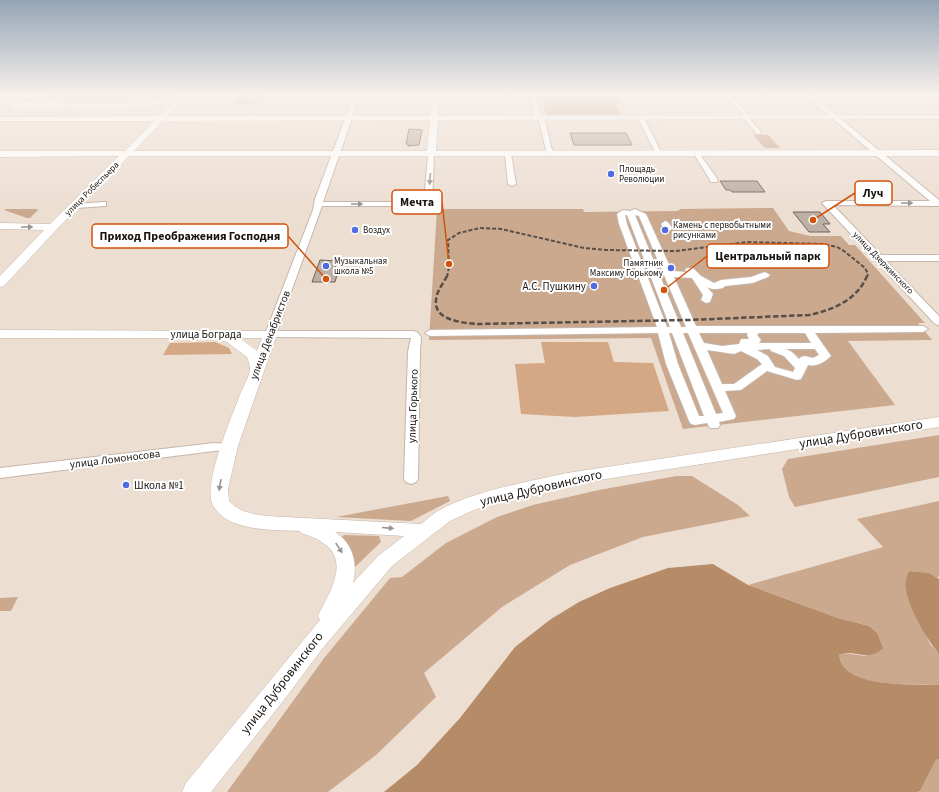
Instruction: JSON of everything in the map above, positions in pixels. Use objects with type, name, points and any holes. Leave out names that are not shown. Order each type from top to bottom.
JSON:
[{"type":"main road","name":"улица Робеспьера","points":[[3,277],[76,206],[148,132]]},
{"type":"main road","points":[[431,154],[433,132]]},
{"type":"main road","points":[[0,154],[939,153]]},
{"type":"main road","points":[[0,226],[54,227]]},
{"type":"main road","name":"улица Бограда","points":[[0,334],[270,334]]},
{"type":"main road","points":[[214,334],[233,340],[254,355],[257,368]]},
{"type":"main road","name":"улица Декабристов","points":[[270,334],[229,447],[218,494],[220,502],[226,509],[240,517],[251,520],[424,531]]},
{"type":"main road","name":"улица Дубровинского","points":[[195,792],[314,642],[381,566],[444,516],[468,505],[515,491],[567,479],[939,422]]},
{"type":"main road","points":[[293,523],[331,538],[338,545],[346,565],[346,574],[340,593],[314,642]]},
{"type":"street","name":"улица Декабристов","points":[[270,334],[344,132]]},
{"type":"street","points":[[545,132],[550,154]]},
{"type":"street","points":[[648,132],[659,154]]},
{"type":"street","points":[[852,132],[938,203]]},
{"type":"street","points":[[318,204],[428,204],[431,154]]},
{"type":"street","points":[[508,154],[512,184]]},
{"type":"street","points":[[697,154],[714,180]]},
{"type":"street","name":"улица Дзержинского","points":[[938,203],[826,203],[939,322]]},
{"type":"street","points":[[76,206],[103,204]]},
{"type":"street","points":[[626,212],[632,214],[635,212],[642,214],[668,274],[730,416],[713,422],[695,421],[672,364],[663,330],[623,224],[621,214],[626,212]]},
{"type":"street","points":[[632,214],[713,422]]},
{"type":"street","points":[[879,258],[939,258]]},
{"type":"street","points":[[668,274],[706,283],[735,278],[753,280],[765,275]]},
{"type":"street","points":[[430,333],[923,329]]},
{"type":"street","points":[[743,347],[745,341],[751,343],[756,340],[752,335],[754,331]]},
{"type":"street","points":[[743,347],[767,362],[771,369],[797,377],[805,359],[813,363],[825,356],[809,331]]},
{"type":"street","name":"улица Бограда","points":[[270,334],[412,334]]},
{"type":"street","name":"улица Горького","points":[[411,479],[414,352],[416,337],[412,334]]},
{"type":"street","points":[[700,346],[726,348],[819,346]]},
{"type":"street","points":[[766,346],[788,354],[800,368]]},
{"type":"street","points":[[726,348],[767,362]]},
{"type":"street","points":[[718,388],[737,387],[752,378],[767,362]]},
{"type":"street","name":"улица Ломоносова","points":[[0,473],[214,447],[229,447]]},
{"type":"shaded area","points":[[753,135],[768,135],[780,148],[765,148]]},
{"type":"shaded area","points":[[773,208],[789,231],[810,236],[841,236],[849,245],[855,245],[925,323],[918,323],[932,340],[848,341],[895,405],[683,429],[651,338],[429,340],[437,209],[583,209],[584,212]]},
{"type":"shaded area","points":[[4,210],[38,210],[30,218],[27,218]]},
{"type":"shaded area","points":[[215,342],[229,348],[232,354],[163,355],[170,343]]},
{"type":"shaded area","points":[[541,342],[608,342],[614,362],[653,363],[669,411],[575,417],[521,414],[515,364],[545,363]]},
{"type":"shaded area","points":[[939,435],[939,477],[795,507],[789,497],[782,469],[788,459]]},
{"type":"shaded area","points":[[676,476],[692,476],[738,505],[750,516],[643,537],[570,565],[502,607],[424,673],[436,697],[376,755],[328,792],[227,792],[325,657],[390,578],[402,577],[446,543],[497,517],[533,505],[599,490]]},
{"type":"shaded area","points":[[448,496],[450,501],[411,521],[336,517]]},
{"type":"shaded area","points":[[939,501],[939,576],[937,578],[929,573],[911,571],[926,635],[930,644],[939,654],[939,685],[881,682],[865,679],[852,674],[843,666],[839,655],[844,653],[865,656],[877,633],[869,626],[838,618],[748,585],[883,547],[857,519]]},
{"type":"shaded area","points":[[344,535],[379,536],[381,542],[355,567],[340,539]]},
{"type":"shaded area","points":[[713,564],[748,585],[838,618],[869,626],[877,633],[883,648],[877,652],[866,655],[844,653],[839,655],[843,666],[853,674],[866,679],[881,682],[939,685],[939,759],[936,760],[920,791],[384,792],[417,765],[460,718],[515,647],[551,619],[579,602],[610,588],[668,568]]},
{"type":"shaded area","points":[[910,571],[929,573],[939,579],[939,654],[920,626],[909,601],[906,589],[906,579]]},
{"type":"shaded area","points":[[18,597],[11,611],[0,611],[0,598]]},
{"type":"shaded area","points":[[939,759],[939,792],[917,792],[920,791],[936,760]]},
{"type":"building","points":[[408,132],[422,132],[419,145],[408,146],[408,144],[406,144]]},
{"type":"building","points":[[570,133],[626,133],[632,145],[574,145]]},
{"type":"building","points":[[720,181],[757,181],[765,192],[732,192],[730,190],[726,190]]},
{"type":"building","points":[[793,212],[820,212],[830,224],[823,224],[830,232],[809,232]]},
{"type":"building","points":[[320,260],[337,261],[333,275],[337,275],[335,282],[312,282]]},
{"type":"railway","points":[[447,277],[449,267],[448,240],[459,233],[480,228],[501,229],[584,248],[606,250],[676,251],[747,242],[823,244],[837,247],[844,251],[865,268],[868,274],[867,277]]},
{"type":"railway","points":[[447,276],[438,291],[436,298],[437,308],[440,313],[451,320],[478,324],[688,320],[809,315],[835,307],[851,298],[863,284],[867,276]]},
{"type":"place","name":"Площадь Революции","points":[[611,174]]},
{"type":"place","name":"Луч","points":[[813,220]]},
{"type":"place","name":"Воздух","points":[[355,230]]},
{"type":"place","name":"Камень с первобытными рисунками","points":[[665,230]]},
{"type":"place","name":"Мечта","points":[[449,264]]},
{"type":"place","name":"Музыкальная школа №5","points":[[326,266]]},
{"type":"place","name":"Памятник Максиму Горькому","points":[[671,268]]},
{"type":"place","name":"Приход Преображения Господня","points":[[326,279]]},
{"type":"place","name":"А.С. Пушкину","points":[[594,286]]},
{"type":"place","name":"Центральный парк","points":[[664,290]]},
{"type":"place","name":"Школа №1","points":[[126,485]]}]
